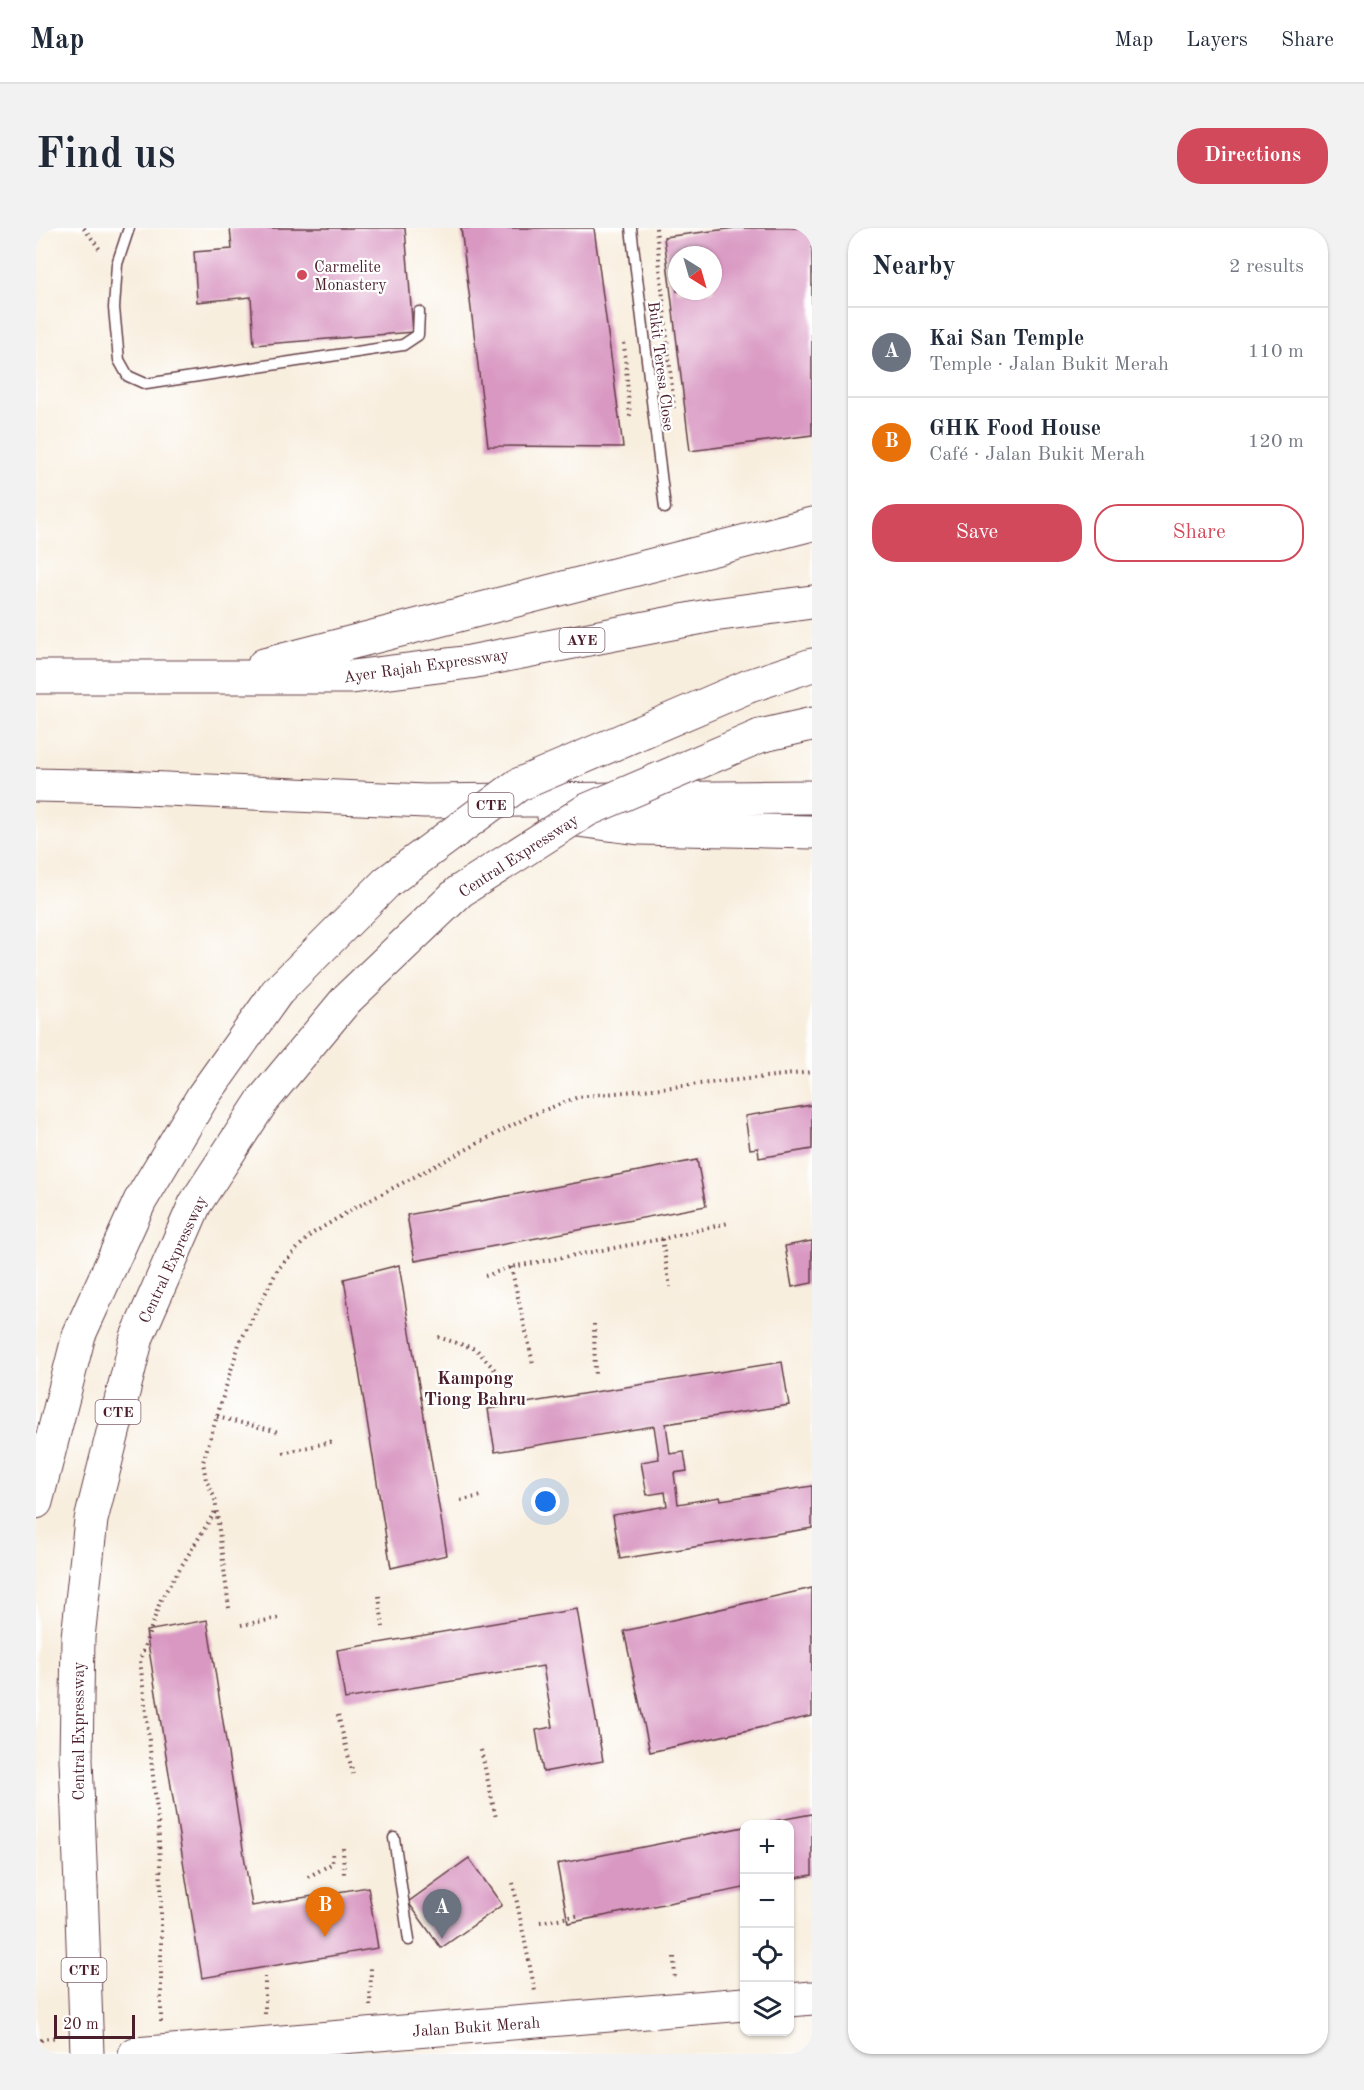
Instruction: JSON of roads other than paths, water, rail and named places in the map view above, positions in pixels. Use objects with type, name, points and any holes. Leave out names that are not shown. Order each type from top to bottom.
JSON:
[{"type":"main road","points":[[221,676],[812,524]]},
{"type":"main road","name":"Ayer Rajah Expressway","points":[[36,676],[352,677],[470,662],[713,615],[812,602]]},
{"type":"main road","name":"CTE","points":[[36,1502],[79,1335],[140,1201],[203,1096],[277,992],[387,882],[518,785],[749,686],[812,665]]},
{"type":"main road","name":"Central Expressway","points":[[87,2054],[76,1759],[78,1637],[91,1520],[137,1336],[195,1204],[262,1100],[347,999],[460,891],[587,810],[760,736],[812,724]]},
{"type":"main road","points":[[36,785],[136,787],[425,801],[812,797]]},
{"type":"main road","points":[[425,801],[639,828],[812,832]]},
{"type":"main road","points":[[794,2000],[812,1998]]},
{"type":"main road","name":"Jalan Bukit Merah","points":[[135,2054],[740,2004]]},
{"type":"lane","points":[[129,228],[117,264],[114,308],[119,360],[128,376],[146,384],[404,345],[418,335],[419,312]]},
{"type":"lane","name":"Bukit Teresa Close","points":[[631,228],[665,508]]},
{"type":"lane","points":[[394,1838],[409,1940]]},
{"type":"place","name":"Carmelite Monastery","points":[[302,275]]},
{"type":"place","name":"GHK Food House","points":[[325,1937]]},
{"type":"place","name":"Kai San Temple","points":[[442,1939]]},
{"type":"district","name":"Kampong Tiong Bahru","points":[[475,1388]]}]
